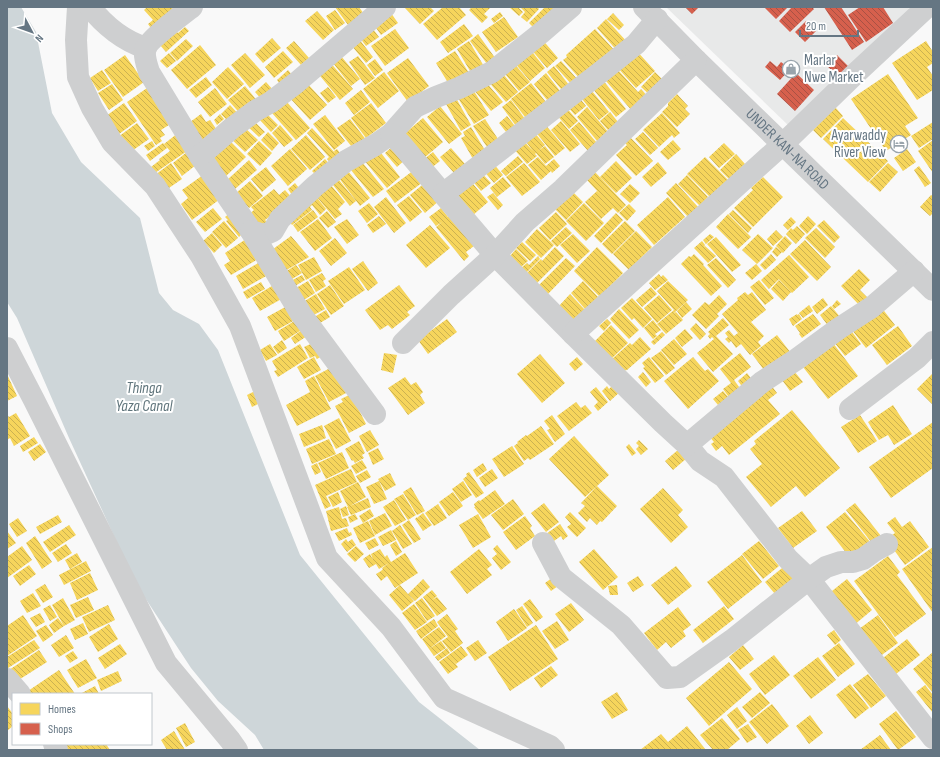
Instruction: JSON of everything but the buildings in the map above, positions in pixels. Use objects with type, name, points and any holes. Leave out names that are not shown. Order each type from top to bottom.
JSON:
[{"type":"street","points":[[78,7],[76,40],[78,77],[92,108],[112,142],[155,186],[201,256],[240,326],[327,558],[391,627],[444,698],[550,746],[554,750]]},
{"type":"street","points":[[90,7],[110,28],[135,45],[146,48]]},
{"type":"street","points":[[192,7],[152,41],[146,48],[145,59],[149,72],[200,156],[251,231],[301,314],[375,414]]},
{"type":"street","points":[[200,156],[232,128],[296,83],[385,7]]},
{"type":"street","points":[[251,231],[264,235],[273,231],[280,219],[316,186],[346,161],[375,145],[391,134],[415,107],[492,72],[571,7]]},
{"type":"street","points":[[573,334],[783,144],[927,7]]},
{"type":"street","points":[[443,194],[636,44],[651,13]]},
{"type":"street","name":"UNDER KAN-NA ROAD","points":[[651,13],[696,60],[933,290]]},
{"type":"street","points":[[403,343],[451,295],[496,255],[525,222],[563,189],[696,60]]},
{"type":"street","points":[[391,134],[496,255],[573,334],[687,445],[700,461],[724,477],[788,559],[809,579],[933,738]]},
{"type":"street","points":[[687,445],[762,382],[872,306],[914,271]]},
{"type":"street","points":[[850,409],[917,358],[933,342]]},
{"type":"street","points":[[7,348],[166,663],[237,750]]},
{"type":"street","points":[[543,543],[561,577],[621,625],[667,678],[680,677],[732,640],[826,567],[841,562],[853,562],[863,559],[887,544]]},
{"type":"street","points":[[7,679],[19,693]]},
{"type":"shaded area","name":"Marlar Nwe Market","points":[[666,7],[908,7],[911,12],[790,127]]},
{"type":"water","name":"Thinga Yaza Canal","points":[[7,7],[21,7],[36,32],[52,113],[81,162],[140,218],[159,293],[173,310],[199,324],[218,350],[300,555],[419,702],[480,750],[264,750],[255,735],[218,701],[191,668],[136,584],[69,438],[17,318],[7,302]]},
{"type":"place","name":"Marlar Nwe Market","points":[[791,69]]},
{"type":"place","name":"Ayarwaddy River View","points":[[899,144]]}]
